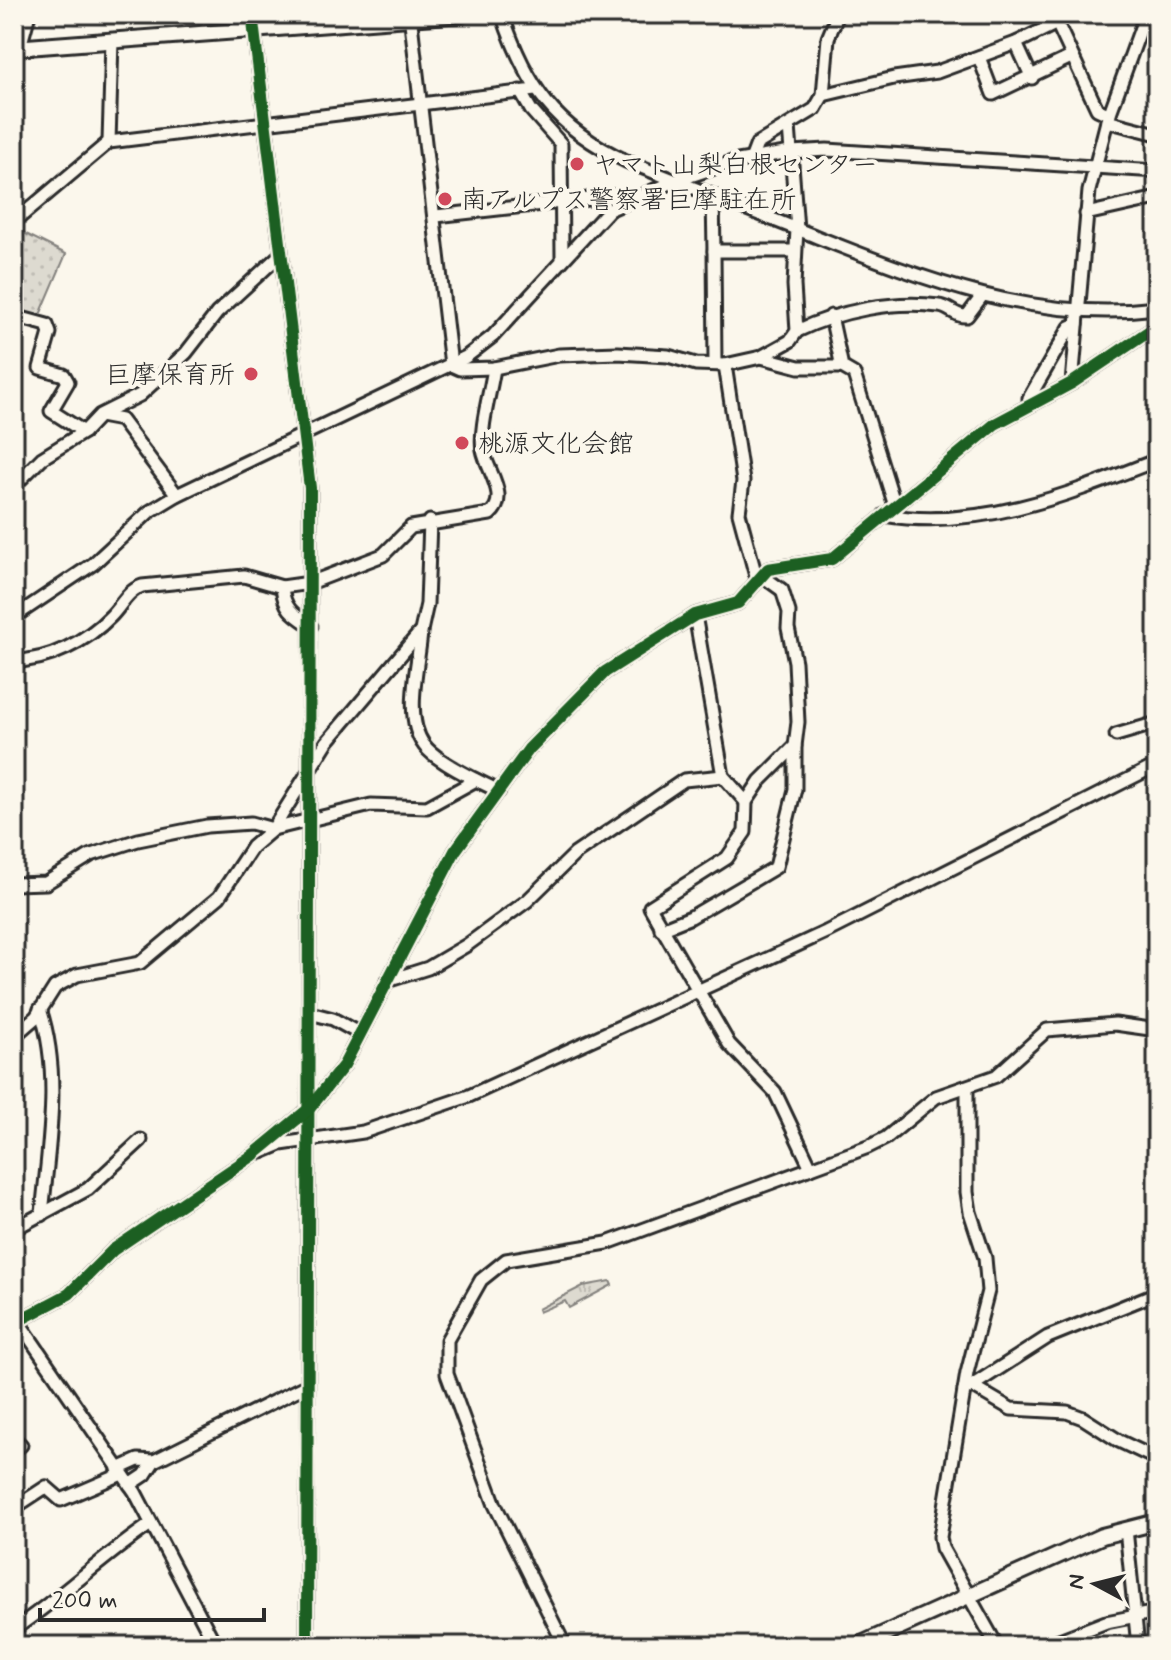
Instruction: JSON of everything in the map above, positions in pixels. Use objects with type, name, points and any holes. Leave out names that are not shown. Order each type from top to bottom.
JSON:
[{"type":"main road","points":[[17,48],[112,40],[253,22],[462,14]]},
{"type":"main road","points":[[857,1646],[970,1598],[1102,1536],[1157,1522]]},
{"type":"street","points":[[17,48],[29,14]]},
{"type":"street","points":[[502,14],[515,53],[535,90],[555,114],[592,144],[713,197],[920,278],[982,296],[1078,309],[1129,312],[1157,308]]},
{"type":"street","points":[[752,157],[757,144],[815,109],[823,95],[828,38],[838,14]]},
{"type":"street","points":[[1072,383],[1086,214],[1095,167],[1108,118],[1152,15]]},
{"type":"street","points":[[410,16],[436,216],[451,365]]},
{"type":"street","points":[[823,95],[894,78],[937,72],[1016,43],[1059,18],[1071,57],[1097,109],[1108,118],[1157,134]]},
{"type":"street","points":[[253,22],[310,488],[307,1646]]},
{"type":"street","points":[[109,142],[112,40]]},
{"type":"street","points":[[1016,43],[1032,78]]},
{"type":"street","points":[[979,57],[993,94],[1071,57]]},
{"type":"street","points":[[14,222],[109,142],[420,101],[535,90]]},
{"type":"street","points":[[520,91],[531,110],[561,144],[564,201],[562,258]]},
{"type":"street","points":[[789,126],[797,229],[797,331]]},
{"type":"street","points":[[14,617],[93,564],[149,512],[177,495],[451,365],[493,336],[595,222],[625,200],[752,157],[827,150],[1157,171]]},
{"type":"street","points":[[436,216],[615,196],[625,200]]},
{"type":"street","points":[[661,929],[691,917],[776,867],[795,789],[798,722],[789,612],[782,590],[759,577],[739,513],[743,481],[720,365],[713,197]]},
{"type":"street","points":[[1086,214],[1157,198]]},
{"type":"street","points":[[714,251],[795,251]]},
{"type":"street","points":[[14,486],[50,452],[84,432],[100,415],[140,395],[167,372],[217,313],[281,254]]},
{"type":"street","points":[[451,365],[460,369],[494,368],[559,355],[618,353],[668,356],[696,364],[720,365],[761,357],[790,341],[797,331],[831,316],[893,305],[943,306],[958,316],[967,316],[982,296]]},
{"type":"street","points":[[14,316],[47,325],[50,333],[40,368],[64,375],[68,382],[51,411],[84,432]]},
{"type":"street","points":[[831,316],[842,367]]},
{"type":"street","points":[[1029,404],[1029,398],[1070,327],[1077,324]]},
{"type":"street","points":[[216,1646],[123,1476],[16,1319],[69,1294],[113,1250],[252,1156],[309,1109],[344,1065],[455,851],[529,749],[605,672],[695,615],[738,603],[768,569],[832,559],[954,455],[1029,404],[1072,383],[1157,326]]},
{"type":"street","points":[[761,357],[799,367],[842,367],[854,374],[895,506]]},
{"type":"street","points":[[14,661],[45,657],[81,639],[109,618],[131,590],[142,586],[244,576],[282,587],[310,583],[383,555],[411,527],[430,521],[490,514],[496,508],[499,497],[482,448],[494,368]]},
{"type":"street","points":[[100,415],[121,420],[177,495]]},
{"type":"street","points":[[884,515],[939,520],[1052,501],[1157,460]]},
{"type":"street","points":[[430,521],[427,604],[421,631],[413,716],[424,745],[476,780],[499,791]]},
{"type":"street","points":[[282,587],[284,604],[289,611],[311,626]]},
{"type":"street","points":[[695,615],[723,776],[746,802]]},
{"type":"street","points":[[14,1036],[25,1029],[55,987],[77,975],[140,963],[219,897],[252,847],[273,829],[310,766],[358,702],[377,685],[421,631]]},
{"type":"street","points":[[1116,735],[1157,723]]},
{"type":"street","points":[[795,746],[760,781],[746,802],[745,832],[727,858],[650,907],[701,990],[729,1044],[775,1092],[811,1168]]},
{"type":"street","points":[[252,1156],[281,1144],[363,1132],[469,1096],[826,932],[1157,765]]},
{"type":"street","points":[[387,981],[428,968],[467,945],[527,901],[575,854],[684,780],[723,776]]},
{"type":"street","points":[[14,884],[46,883],[91,855],[138,840],[207,826],[251,823],[273,829],[371,805],[427,807],[476,780]]},
{"type":"street","points":[[40,1009],[48,1032],[53,1077],[42,1215]]},
{"type":"street","points":[[310,1013],[333,1019],[360,1034]]},
{"type":"street","points":[[565,1646],[495,1505],[455,1399],[445,1358],[453,1326],[481,1280],[506,1260],[607,1243],[886,1138],[936,1097],[996,1076],[1047,1030],[1115,1024],[1157,1030]]},
{"type":"street","points":[[967,1088],[967,1192],[985,1258],[988,1291],[940,1537],[942,1548],[997,1646]]},
{"type":"street","points":[[14,1229],[88,1189],[141,1140]]},
{"type":"street","points":[[968,1388],[1048,1337],[1157,1293]]},
{"type":"street","points":[[123,1476],[138,1460],[154,1461],[307,1385]]},
{"type":"street","points":[[968,1388],[1011,1409],[1067,1412],[1083,1418],[1119,1441],[1157,1459]]},
{"type":"street","points":[[14,1439],[21,1445],[14,1450]]},
{"type":"street","points":[[14,1508],[46,1487],[61,1500],[123,1476],[145,1475],[154,1461]]},
{"type":"street","points":[[14,1629],[39,1612],[110,1551],[151,1524]]},
{"type":"street","points":[[1126,1529],[1138,1646]]},
{"type":"street","points":[[1044,1646],[1134,1616],[1157,1612]]},
{"type":"green space","points":[[14,228],[66,254],[37,322],[14,316]]},
{"type":"green space","points":[[610,1281],[612,1285],[569,1308],[565,1301],[539,1312],[538,1309],[583,1286]]},
{"type":"cycle path","points":[[252,14],[310,488],[307,1646]]},
{"type":"cycle path","points":[[14,1323],[69,1294],[113,1250],[252,1156],[309,1109],[344,1065],[455,851],[529,749],[605,672],[695,615],[738,603],[768,569],[832,559],[995,424],[1072,383],[1157,326]]},
{"type":"place","name":"ヤマト山梨白根センター","points":[[577,164]]},
{"type":"place","name":"南アルプス警察署巨摩駐在所","points":[[445,199]]},
{"type":"place","name":"巨摩保育所","points":[[251,374]]},
{"type":"place","name":"桃源文化会館","points":[[462,443]]}]
